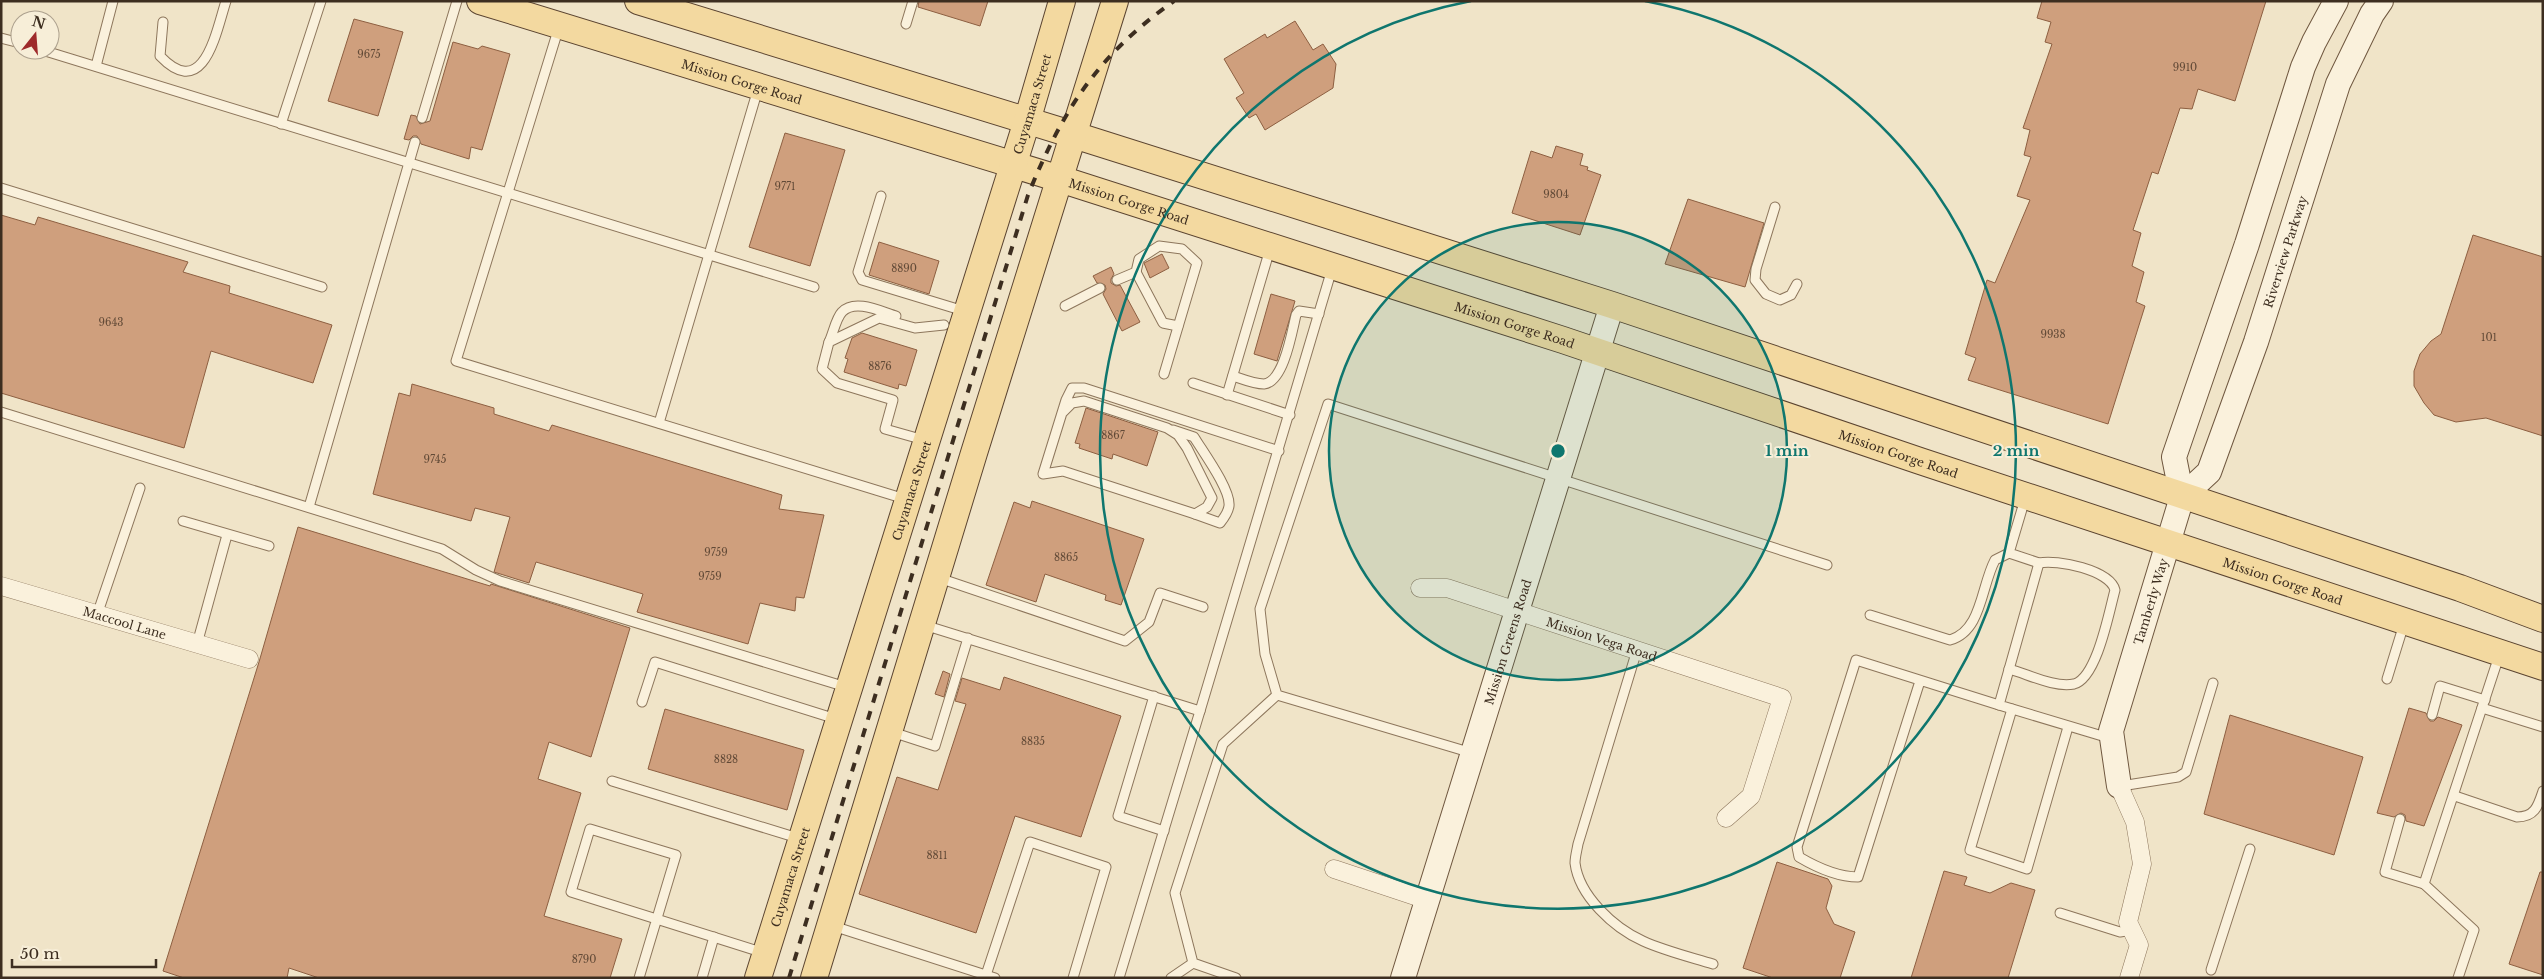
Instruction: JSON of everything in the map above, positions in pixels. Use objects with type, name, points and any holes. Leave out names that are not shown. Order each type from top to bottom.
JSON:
[{"type":"main road","name":"Mission Gorge Road","points":[[480,1],[1060,178],[1597,351],[2026,496],[2543,667]]},
{"type":"main road","points":[[638,1],[1074,135],[1612,305],[2182,497],[2460,588],[2543,619]]},
{"type":"main road","name":"Cuyamaca Street","points":[[758,978],[1027,121],[1062,1]]},
{"type":"main road","points":[[814,978],[1115,1]]},
{"type":"main road","points":[[2168,543],[2182,497],[2174,456],[2247,244],[2303,68],[2314,42],[2336,1]]},
{"type":"main road","name":"Riverview Parkway","points":[[2182,497],[2209,472],[2256,342],[2338,84],[2372,14],[2381,1]]},
{"type":"main road","name":"Mission Greens Road","points":[[1403,978],[1612,305]]},
{"type":"main road","name":"Tamberly Way","points":[[2119,786],[2111,731],[2168,543]]},
{"type":"street","name":"Maccool Lane","points":[[1,586],[248,659]]},
{"type":"street","name":"Mission Vega Road","points":[[1420,588],[1447,588],[1782,698],[1750,796],[1726,818]]},
{"type":"street","points":[[2119,786],[2135,822],[2142,864],[2128,922],[2139,945],[2129,978]]},
{"type":"street","points":[[1334,869],[1427,900]]},
{"type":"lane","points":[[96,66],[113,1]]},
{"type":"lane","points":[[163,22],[160,56],[168,64],[182,71],[197,68],[208,58],[226,1]]},
{"type":"lane","points":[[281,124],[321,1]]},
{"type":"lane","points":[[422,118],[457,1]]},
{"type":"lane","points":[[906,24],[913,1]]},
{"type":"lane","points":[[560,25],[456,361],[908,500]]},
{"type":"lane","points":[[60,55],[408,164],[814,287]]},
{"type":"lane","points":[[658,423],[759,86]]},
{"type":"lane","points":[[309,507],[415,142]]},
{"type":"lane","points":[[1,188],[322,287]]},
{"type":"lane","points":[[881,196],[858,272],[862,280],[967,312]]},
{"type":"lane","points":[[1775,207],[1756,269],[1755,280],[1766,294],[1780,300],[1791,295],[1797,284]]},
{"type":"lane","points":[[1164,374],[1197,263],[1182,249],[1159,246],[1138,259],[1136,272],[1163,323],[1178,326]]},
{"type":"lane","points":[[1227,395],[1271,246]]},
{"type":"lane","points":[[1119,978],[1279,452],[1333,266]]},
{"type":"lane","points":[[1117,280],[1136,272]]},
{"type":"lane","points":[[1065,306],[1100,288]]},
{"type":"lane","points":[[926,441],[885,429],[893,400],[837,383],[822,369],[829,342],[842,312],[852,306],[863,306],[928,325]]},
{"type":"lane","points":[[1233,376],[1258,383],[1270,382],[1280,371],[1296,314],[1304,310],[1319,314]]},
{"type":"lane","points":[[829,342],[879,318],[915,328],[928,325],[944,325]]},
{"type":"lane","points":[[1194,384],[1290,415]]},
{"type":"lane","points":[[1062,413],[1072,403],[1084,401],[1194,437],[1222,484],[1230,504],[1226,517],[1220,523],[1063,471],[1043,474],[1062,413],[1072,388],[1084,388],[1279,452]]},
{"type":"lane","points":[[1277,695],[1265,654],[1260,608],[1328,404],[1827,565]]},
{"type":"lane","points":[[1,412],[442,549],[476,570],[500,581],[849,688]]},
{"type":"lane","points":[[1167,428],[1178,435],[1187,448],[1212,498],[1208,507],[1195,514]]},
{"type":"lane","points":[[98,615],[140,488]]},
{"type":"lane","points":[[2009,553],[2026,496]]},
{"type":"lane","points":[[183,521],[269,546]]},
{"type":"lane","points":[[197,644],[227,534]]},
{"type":"lane","points":[[1870,614],[1950,640],[1960,638],[1967,631],[1974,618],[1994,560],[2009,553],[2039,563],[2050,560],[2102,574],[2111,581],[2115,590],[2094,662],[2082,679],[2074,684],[2059,684],[2009,669]]},
{"type":"lane","points":[[1999,706],[2039,563]]},
{"type":"lane","points":[[936,577],[1125,641],[1149,622],[1160,593],[1203,607]]},
{"type":"lane","points":[[2387,679],[2405,622]]},
{"type":"lane","points":[[922,624],[1200,710]]},
{"type":"lane","points":[[889,731],[935,746],[968,638]]},
{"type":"lane","points":[[1638,650],[1578,844],[1575,860],[1577,872],[1581,884],[1602,912],[1631,935],[1645,942],[1713,964]]},
{"type":"lane","points":[[2424,884],[2455,796],[2500,653]]},
{"type":"lane","points":[[1920,681],[1858,877],[1850,877],[1812,865],[1799,857],[1797,847],[1856,660],[1999,706],[2112,739]]},
{"type":"lane","points":[[642,702],[655,662],[839,720]]},
{"type":"lane","points":[[2119,786],[2178,777],[2186,772],[2213,683]]},
{"type":"lane","points":[[2432,715],[2440,686],[2543,728]]},
{"type":"lane","points":[[1277,695],[1473,754]]},
{"type":"lane","points":[[1193,963],[1175,893],[1223,744],[1277,695]]},
{"type":"lane","points":[[1154,696],[1118,816],[1164,831]]},
{"type":"lane","points":[[2012,709],[1970,850],[2027,869],[2068,727]]},
{"type":"lane","points":[[612,781],[801,839]]},
{"type":"lane","points":[[2455,796],[2517,817],[2524,817],[2536,809],[2543,791]]},
{"type":"lane","points":[[2400,819],[2385,872],[2424,884],[2474,930],[2458,978]]},
{"type":"lane","points":[[639,978],[657,919],[676,855],[590,829],[572,892],[657,919],[765,953]]},
{"type":"lane","points":[[830,925],[991,976],[1030,842],[1106,867],[1073,978]]},
{"type":"lane","points":[[2211,970],[2250,849]]},
{"type":"lane","points":[[2060,913],[2120,932],[2132,930]]},
{"type":"lane","points":[[702,978],[714,937]]},
{"type":"lane","points":[[1171,978],[1193,963]]},
{"type":"lane","points":[[1193,963],[1236,978]]},
{"type":"building","points":[[919,1],[988,1],[980,26],[918,7]]},
{"type":"building","points":[[2042,1],[2266,1],[2235,101],[2198,89],[2192,109],[2180,108],[2158,174],[2152,172],[2133,230],[2141,233],[2132,266],[2144,272],[2136,302],[2145,306],[2108,424],[1968,380],[1976,358],[1965,354],[1987,280],[1995,283],[2030,200],[2017,196],[2031,157],[2024,155],[2030,130],[2023,128],[2052,44],[2045,42],[2051,22],[2037,18]]},
{"type":"building","points":[[354,19],[403,32],[378,116],[328,101]]},
{"type":"building","points":[[1295,21],[1313,50],[1323,44],[1336,64],[1333,88],[1265,130],[1256,114],[1249,118],[1236,98],[1244,93],[1224,59],[1265,34],[1267,38]]},
{"type":"building","points":[[453,42],[478,49],[482,46],[510,54],[482,150],[471,147],[469,159],[421,144],[417,136],[413,136],[409,140],[404,139],[411,115],[416,116],[420,124],[430,121]]},
{"type":"building","points":[[785,133],[845,150],[810,266],[749,247]]},
{"type":"building","points":[[1556,146],[1583,154],[1580,165],[1588,167],[1587,170],[1601,175],[1580,235],[1512,213],[1531,151],[1552,158]]},
{"type":"building","points":[[1688,199],[1764,223],[1745,287],[1665,264]]},
{"type":"building","points":[[1,215],[35,225],[38,217],[188,262],[183,272],[230,286],[229,293],[332,325],[313,383],[211,351],[184,448],[1,393]]},
{"type":"building","points":[[2473,235],[2543,257],[2543,436],[2486,418],[2456,422],[2434,415],[2414,386],[2414,371],[2420,354],[2431,341],[2441,334]]},
{"type":"building","points":[[879,242],[939,261],[929,294],[869,275]]},
{"type":"building","points":[[1162,254],[1169,268],[1150,278],[1144,263]]},
{"type":"building","points":[[1111,267],[1114,274],[1111,283],[1116,286],[1120,285],[1140,322],[1122,331],[1103,294],[1106,289],[1105,285],[1097,283],[1093,276]]},
{"type":"building","points":[[1271,294],[1295,301],[1277,361],[1254,354]]},
{"type":"building","points":[[862,333],[917,350],[906,386],[899,384],[898,389],[844,372],[848,359],[845,358],[852,338]]},
{"type":"building","points":[[412,384],[494,408],[494,414],[549,431],[552,425],[782,495],[779,509],[824,515],[804,598],[796,597],[795,611],[760,603],[748,644],[637,612],[643,594],[536,562],[529,583],[494,572],[510,517],[475,508],[471,521],[373,494],[399,393],[410,396]]},
{"type":"building","points":[[1086,408],[1158,432],[1147,466],[1113,454],[1112,459],[1079,448],[1080,444],[1075,443]]},
{"type":"building","points":[[1032,501],[1144,539],[1121,605],[1105,600],[1106,595],[1045,574],[1036,602],[986,585],[1014,502],[1030,508]]},
{"type":"building","points":[[298,527],[490,586],[491,584],[630,628],[591,757],[549,742],[538,779],[581,793],[544,916],[622,939],[610,978],[319,978],[289,968],[287,978],[184,978],[163,971],[259,662]]},
{"type":"building","points":[[943,671],[950,674],[944,697],[935,694]]},
{"type":"building","points":[[1004,677],[1121,716],[1081,837],[1015,816],[976,933],[859,894],[897,777],[938,790],[966,704],[955,701],[962,678],[1000,690]]},
{"type":"building","points":[[2409,708],[2426,713],[2430,721],[2434,721],[2438,717],[2462,725],[2424,826],[2406,821],[2405,815],[2401,813],[2394,817],[2377,813]]},
{"type":"building","points":[[665,709],[804,750],[787,810],[648,769]]},
{"type":"building","points":[[2230,715],[2363,757],[2334,855],[2204,814]]},
{"type":"building","points":[[1777,862],[1828,879],[1832,886],[1826,908],[1834,924],[1855,932],[1840,978],[1773,978],[1743,968]]},
{"type":"building","points":[[1944,871],[1967,877],[1964,885],[1990,893],[2011,883],[2035,890],[2008,978],[1911,978]]},
{"type":"building","points":[[2540,872],[2543,872],[2543,975],[2509,964]]},
{"type":"railway","points":[[789,978],[1028,195],[1055,136],[1086,86],[1124,42],[1147,21],[1174,1]]}]
